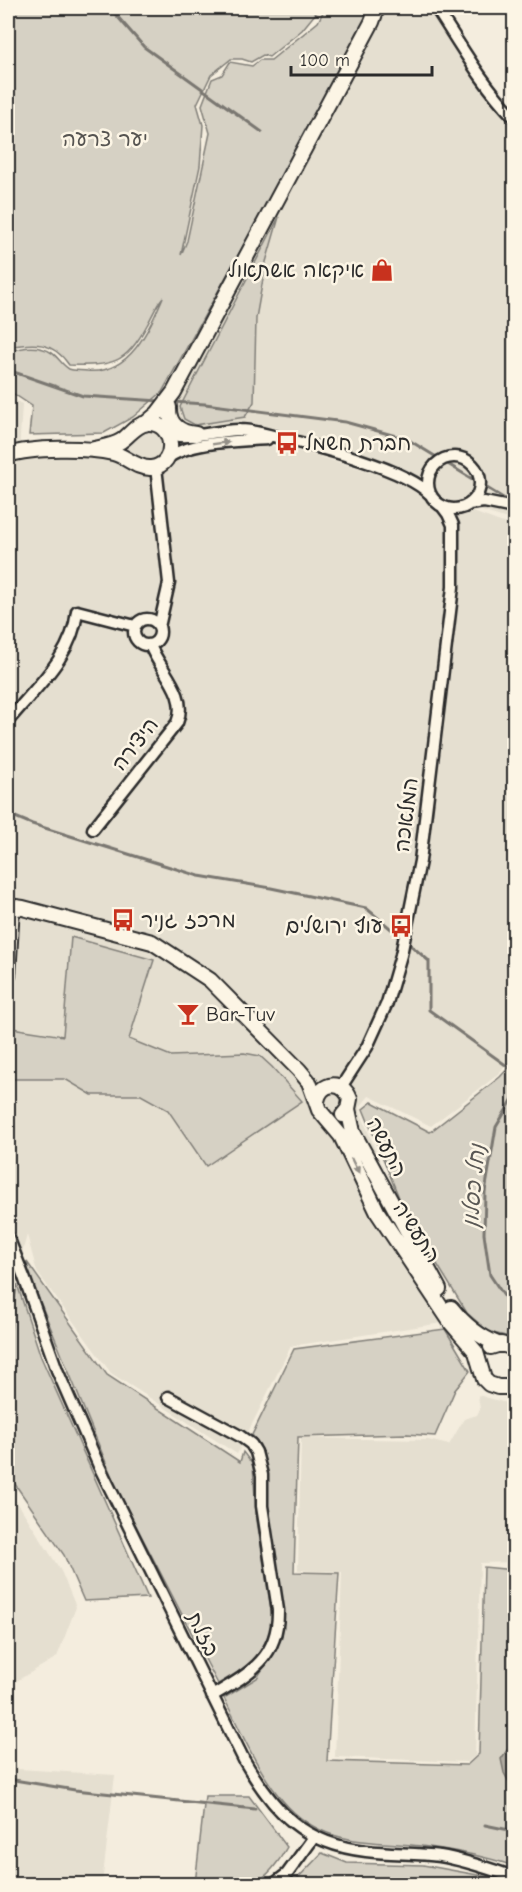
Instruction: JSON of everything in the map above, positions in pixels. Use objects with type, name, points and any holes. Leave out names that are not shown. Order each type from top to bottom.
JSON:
[{"type":"street","points":[[145,424],[174,392],[372,22],[376,8]]},
{"type":"street","points":[[372,22],[388,8]]},
{"type":"street","points":[[430,8],[438,11],[481,78],[514,117]]},
{"type":"street","points":[[159,627],[152,620],[140,621],[133,632],[137,642],[141,645],[150,645],[159,637],[159,627],[169,584],[161,463],[171,448],[165,423],[174,392]]},
{"type":"street","points":[[169,407],[170,418],[176,426],[184,433],[196,434]]},
{"type":"street","points":[[94,450],[117,443],[138,426],[145,424],[155,424],[167,433],[178,436],[239,430],[324,449],[399,475],[419,485],[442,506],[455,509],[484,502],[514,508]]},
{"type":"street","points":[[130,433],[127,439],[127,450],[133,462]]},
{"type":"street","points":[[8,455],[20,451],[94,450],[114,453],[142,467],[161,463],[180,452],[212,444],[278,438]]},
{"type":"street","points":[[399,475],[419,473],[446,458],[462,458],[472,464],[487,493],[501,505]]},
{"type":"street","points":[[431,495],[428,479],[435,465]]},
{"type":"street","points":[[467,505],[478,493],[480,478]]},
{"type":"street","name":"המלאכה","points":[[453,533],[458,517],[467,505]]},
{"type":"street","name":"המלאכה","points":[[336,1086],[367,1047],[387,1003],[401,955],[420,861],[451,611],[453,533],[451,520],[442,506]]},
{"type":"street","points":[[8,721],[61,656],[74,630],[77,611],[135,626]]},
{"type":"street","name":"היצירה","points":[[93,829],[177,723],[180,716],[181,708],[177,692],[150,645]]},
{"type":"street","points":[[8,976],[10,906],[152,942],[210,980],[299,1070],[309,1082],[319,1110],[325,1116],[336,1118],[345,1114],[348,1109],[348,1094],[336,1086],[299,1070]]},
{"type":"street","points":[[317,1101],[321,1091],[336,1086]]},
{"type":"street","name":"התעשה","points":[[348,1109],[353,1132],[442,1295],[467,1326],[482,1338],[514,1348]]},
{"type":"street","name":"התעשיה","points":[[325,1116],[341,1136],[378,1213],[448,1318],[476,1352],[482,1376],[486,1382],[510,1387]]},
{"type":"street","name":"בזלת","points":[[8,1237],[80,1424],[212,1696],[244,1760],[264,1792],[288,1820],[314,1837],[348,1849],[423,1854],[460,1860],[514,1877]]},
{"type":"street","points":[[480,1366],[484,1353],[498,1344]]},
{"type":"street","points":[[168,1397],[251,1444],[259,1461],[262,1475],[262,1506],[278,1610],[278,1625],[274,1641],[255,1668],[212,1696]]},
{"type":"street","points":[[274,1884],[287,1874],[314,1837]]},
{"type":"shaded area","points":[[382,8],[435,8],[444,14],[491,81],[514,109],[514,521],[472,508],[442,511],[409,482],[354,462],[301,448],[263,442],[255,443],[295,450],[407,484],[444,514],[470,511],[514,527],[514,1050],[500,1073],[431,1126],[369,1096],[359,1108],[442,1323],[291,1346],[237,1454],[111,1373],[37,1272],[27,1235],[8,1304],[8,396],[22,404],[19,454],[114,458],[150,471],[176,458],[214,446],[174,456],[153,468],[126,459],[122,447],[167,392]]},
{"type":"shaded area","points":[[478,1395],[506,1403],[514,1447],[514,1562],[480,1563],[475,1756],[467,1762],[335,1757],[342,1572],[298,1570],[301,1438],[428,1440],[449,1445],[464,1419],[477,1415],[480,1409]]},
{"type":"shaded area","points":[[8,1488],[61,1571],[76,1607],[57,1657],[8,1686]]},
{"type":"shaded area","points":[[514,1740],[514,1791],[504,1773],[501,1759]]},
{"type":"shaded area","points":[[8,1747],[18,1769],[115,1775],[102,1884],[8,1884]]},
{"type":"green space","name":"יער צרעה","points":[[8,8],[320,8],[302,30],[269,57],[263,55],[251,62],[231,59],[211,75],[197,104],[203,125],[200,166],[181,255],[187,241],[210,133],[202,105],[212,79],[222,75],[230,62],[252,66],[260,60],[271,60],[318,22],[325,8],[369,8],[371,16],[162,392],[133,417],[104,433],[29,435],[32,406],[8,390],[8,352],[24,348],[41,348],[52,353],[73,370],[102,370],[115,366],[136,348],[163,297],[132,348],[116,360],[107,363],[69,365],[50,347],[26,344],[8,347]]},
{"type":"green space","points":[[279,217],[266,262],[256,318],[254,402],[245,417],[195,425],[184,419],[180,407]]},
{"type":"green space","points":[[71,937],[154,960],[129,1039],[171,1056],[244,1053],[260,1056],[302,1101],[206,1166],[168,1110],[141,1095],[92,1095],[65,1079],[12,1079],[11,1028],[63,1036]]},
{"type":"green space","points":[[512,1064],[514,1068],[514,1107],[511,1111],[514,1143],[514,1338],[489,1332],[467,1313],[404,1210],[363,1109],[372,1102],[430,1132],[500,1077]]},
{"type":"green space","points":[[27,1262],[107,1375],[240,1462],[243,1452],[253,1465],[256,1514],[273,1623],[264,1645],[253,1660],[218,1684],[116,1487],[29,1275]]},
{"type":"green space","points":[[17,1284],[41,1357],[148,1598],[84,1601],[64,1555],[8,1474],[8,1345]]},
{"type":"green space","points":[[445,1329],[470,1371],[455,1390],[435,1436],[407,1434],[298,1437],[294,1572],[339,1573],[327,1761],[467,1765],[479,1754],[484,1567],[514,1570],[514,1866],[445,1849],[347,1838],[314,1827],[298,1816],[283,1801],[265,1777],[224,1698],[257,1678],[282,1638],[283,1623],[267,1510],[266,1477],[260,1445],[252,1435],[294,1349]]},
{"type":"green space","points":[[205,1796],[249,1796],[287,1847],[281,1858],[258,1882],[240,1886],[195,1884]]},
{"type":"green space","points":[[322,1853],[347,1863],[423,1865],[505,1880],[514,1884],[292,1884]]},
{"type":"waterway","points":[[110,8],[144,47],[262,132]]},
{"type":"waterway","points":[[8,370],[83,396],[160,401]]},
{"type":"waterway","points":[[173,402],[345,422],[407,439],[513,504]]},
{"type":"waterway","points":[[8,814],[32,824],[199,876],[366,908],[402,938]]},
{"type":"waterway","points":[[407,942],[429,961],[429,1010],[514,1071]]},
{"type":"waterway","name":"נחל כסלון","points":[[514,1097],[496,1127],[485,1192],[484,1234],[490,1275],[514,1311]]},
{"type":"waterway","points":[[8,1779],[75,1790],[255,1809]]},
{"type":"waterway","points":[[485,1825],[514,1831]]},
{"type":"place","name":"איקאה אשתאול","points":[[382,270]]},
{"type":"place","name":"חברת חשמל","points":[[287,443]]},
{"type":"place","name":"מרכז גניר","points":[[123,920]]},
{"type":"place","name":"עוף ירושלים","points":[[401,926]]},
{"type":"place","name":"Bar-Tuv","points":[[188,1014]]}]
